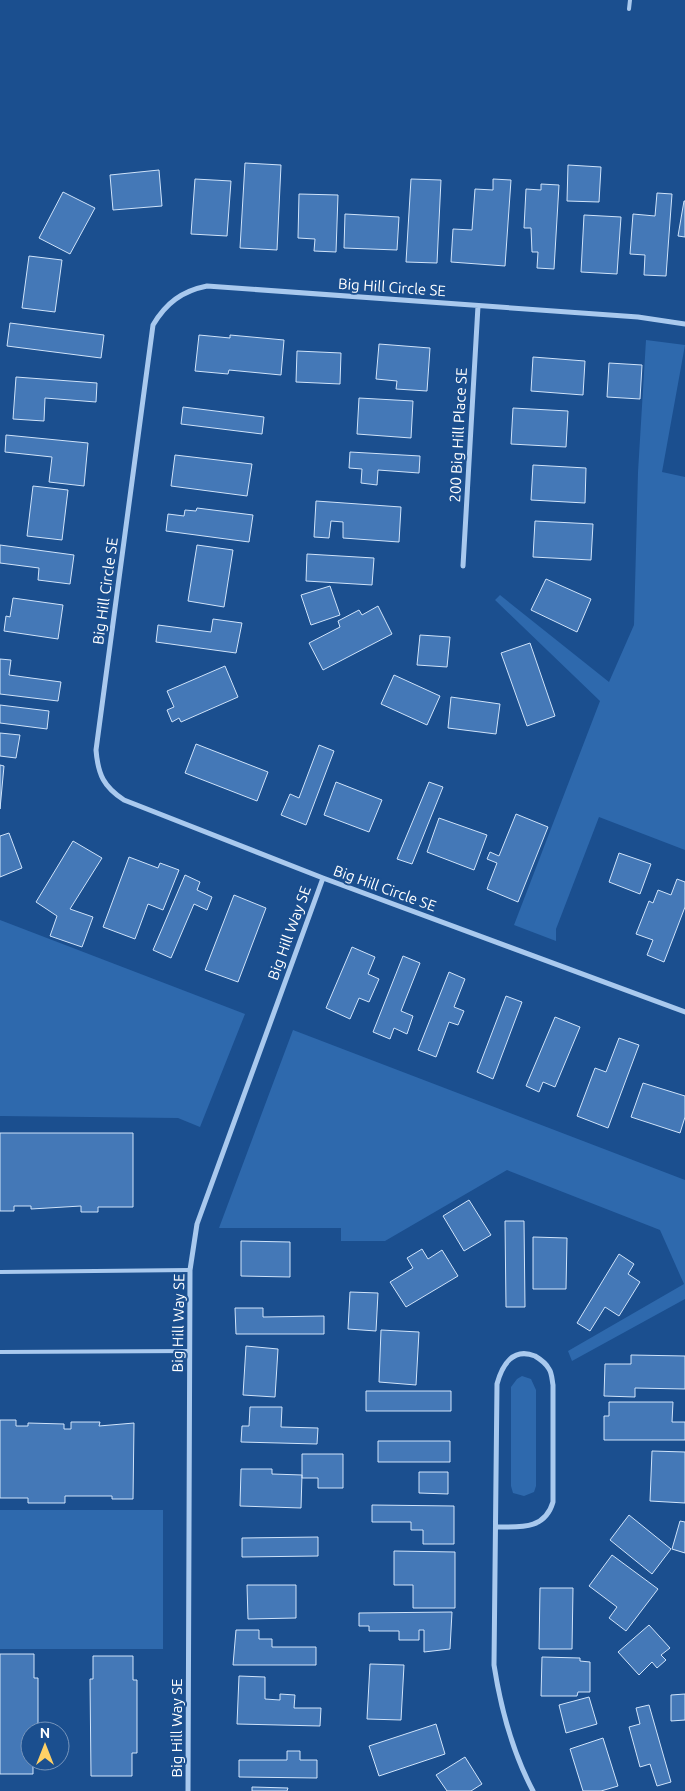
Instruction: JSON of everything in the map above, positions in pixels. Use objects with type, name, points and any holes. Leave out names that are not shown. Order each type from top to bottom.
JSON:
[{"type":"street","name":"Big Hill Circle SE","points":[[685,324],[638,317],[207,286],[190,289],[175,298],[162,309],[153,325],[96,750],[97,765],[102,778],[110,791],[124,800],[323,878],[685,1012]]},
{"type":"street","name":"200 Big Hill Place SE","points":[[463,566],[478,306]]},
{"type":"street","name":"Big Hill Way SE","points":[[188,1791],[190,1270],[197,1224],[323,878]]},
{"type":"street","points":[[496,1527],[526,1528],[538,1523],[550,1512],[553,1502],[553,1385],[549,1369],[541,1359],[526,1353],[512,1357],[501,1367],[496,1384],[494,1665],[501,1709],[511,1741],[534,1791]]},
{"type":"lane","points":[[629,9],[630,0]]},
{"type":"lane","points":[[0,1272],[190,1270]]},
{"type":"lane","points":[[0,1352],[190,1350]]},
{"type":"shaded area","points":[[646,340],[685,345],[662,472],[685,477],[685,850],[599,817],[556,929],[556,941],[514,925],[600,701],[495,600],[500,595],[609,682],[634,625],[638,472]]},
{"type":"shaded area","points":[[0,920],[245,1014],[200,1127],[178,1118],[0,1116]]},
{"type":"shaded area","points":[[293,1030],[685,1180],[685,1299],[572,1361],[568,1351],[684,1284],[660,1230],[507,1170],[385,1241],[341,1241],[341,1228],[219,1228]]},
{"type":"shaded area","points":[[522,1376],[531,1379],[536,1390],[536,1486],[534,1492],[524,1496],[513,1493],[511,1486],[511,1387]]},
{"type":"shaded area","points":[[0,1510],[163,1510],[163,1649],[0,1649]]},
{"type":"building","points":[[245,163],[281,165],[277,250],[240,248]]},
{"type":"building","points":[[568,165],[601,167],[599,202],[567,201]]},
{"type":"building","points":[[159,170],[162,206],[113,210],[110,175]]},
{"type":"building","points":[[195,179],[231,181],[227,236],[191,234]]},
{"type":"building","points":[[411,179],[441,180],[437,263],[406,262]]},
{"type":"building","points":[[493,179],[511,180],[505,266],[451,262],[453,229],[472,230],[475,189],[493,190]]},
{"type":"building","points":[[541,184],[559,185],[554,269],[537,268],[538,252],[532,252],[531,228],[524,228],[526,189],[541,190]]},
{"type":"building","points":[[63,192],[95,208],[70,254],[39,238]]},
{"type":"building","points":[[657,193],[672,194],[666,276],[644,275],[645,255],[630,254],[633,214],[655,216]]},
{"type":"building","points":[[299,194],[338,195],[336,252],[314,251],[315,239],[298,238]]},
{"type":"building","points":[[685,201],[685,237],[678,236]]},
{"type":"building","points":[[345,214],[399,217],[397,250],[344,248]]},
{"type":"building","points":[[584,215],[621,217],[617,274],[581,272]]},
{"type":"building","points":[[29,256],[62,260],[55,312],[22,308]]},
{"type":"building","points":[[10,323],[104,335],[101,358],[7,346]]},
{"type":"building","points":[[199,335],[230,338],[230,335],[284,340],[281,375],[229,370],[228,374],[195,371]]},
{"type":"building","points":[[379,344],[430,348],[427,391],[396,389],[397,381],[376,379]]},
{"type":"building","points":[[297,351],[341,353],[340,384],[296,382]]},
{"type":"building","points":[[533,357],[585,361],[583,395],[531,391]]},
{"type":"building","points":[[609,363],[642,365],[640,399],[607,397]]},
{"type":"building","points":[[16,377],[97,383],[96,402],[45,398],[44,421],[13,419]]},
{"type":"building","points":[[359,398],[413,401],[411,438],[357,434]]},
{"type":"building","points":[[183,407],[264,417],[262,434],[181,424]]},
{"type":"building","points":[[513,408],[568,411],[566,447],[511,444]]},
{"type":"building","points":[[6,435],[88,443],[84,486],[49,482],[52,457],[5,452]]},
{"type":"building","points":[[350,452],[420,456],[419,473],[378,470],[377,485],[361,483],[362,469],[349,468]]},
{"type":"building","points":[[175,455],[252,464],[247,496],[171,486]]},
{"type":"building","points":[[533,465],[586,468],[585,503],[531,500]]},
{"type":"building","points":[[33,486],[68,490],[62,540],[27,536]]},
{"type":"building","points":[[316,501],[401,507],[399,542],[343,538],[343,522],[331,521],[329,538],[314,537]]},
{"type":"building","points":[[197,508],[253,515],[249,542],[166,531],[168,514],[184,516],[185,510],[196,511]]},
{"type":"building","points":[[535,521],[593,524],[591,560],[533,557]]},
{"type":"building","points":[[0,545],[74,555],[70,584],[38,580],[39,568],[0,563]]},
{"type":"building","points":[[197,545],[233,550],[224,607],[188,601]]},
{"type":"building","points":[[307,554],[374,558],[372,585],[306,581]]},
{"type":"building","points":[[546,579],[591,599],[577,632],[531,610]]},
{"type":"building","points":[[330,586],[340,615],[311,625],[301,595]]},
{"type":"building","points":[[13,598],[63,605],[58,639],[4,631],[6,616],[10,617]]},
{"type":"building","points":[[378,606],[392,634],[323,670],[309,643],[340,627],[338,621],[359,610],[362,615]]},
{"type":"building","points":[[213,619],[242,623],[236,653],[156,642],[158,625],[211,632]]},
{"type":"building","points":[[420,635],[450,637],[447,667],[417,665]]},
{"type":"building","points":[[530,643],[555,716],[527,726],[501,653]]},
{"type":"building","points":[[0,659],[11,660],[9,675],[61,682],[58,701],[0,694]]},
{"type":"building","points":[[225,666],[238,697],[181,722],[179,718],[172,722],[167,710],[174,707],[167,691]]},
{"type":"building","points":[[394,675],[440,696],[427,725],[381,704]]},
{"type":"building","points":[[451,697],[500,704],[496,734],[448,728]]},
{"type":"building","points":[[0,705],[49,711],[47,729],[0,723]]},
{"type":"building","points":[[0,733],[20,735],[16,758],[0,756]]},
{"type":"building","points":[[196,744],[268,772],[257,801],[185,773]]},
{"type":"building","points":[[319,745],[334,751],[306,825],[281,815],[290,794],[299,798]]},
{"type":"building","points":[[0,765],[4,766],[0,809]]},
{"type":"building","points":[[336,782],[382,800],[369,832],[324,815]]},
{"type":"building","points":[[429,782],[443,787],[412,864],[397,859]]},
{"type":"building","points":[[516,814],[548,827],[518,902],[487,889],[497,863],[487,859],[490,852],[499,856]]},
{"type":"building","points":[[439,818],[487,835],[474,870],[427,852]]},
{"type":"building","points":[[9,833],[22,868],[0,877],[0,836]]},
{"type":"building","points":[[73,841],[102,858],[70,909],[93,917],[82,947],[50,936],[57,916],[36,902]]},
{"type":"building","points":[[619,853],[651,864],[640,894],[609,882]]},
{"type":"building","points":[[129,857],[158,868],[160,863],[179,870],[163,910],[148,904],[135,939],[103,927]]},
{"type":"building","points":[[185,875],[200,882],[197,890],[212,897],[207,910],[194,904],[171,958],[153,950]]},
{"type":"building","points":[[677,879],[685,882],[685,907],[664,962],[647,955],[653,940],[636,934],[649,901],[653,903],[658,890],[671,895]]},
{"type":"building","points":[[234,895],[266,908],[238,982],[205,970]]},
{"type":"building","points":[[352,947],[375,957],[368,974],[379,979],[369,1002],[359,998],[350,1019],[326,1008]]},
{"type":"building","points":[[403,956],[420,963],[401,1011],[413,1016],[407,1034],[394,1028],[390,1039],[373,1032]]},
{"type":"building","points":[[449,972],[465,979],[454,1007],[464,1011],[458,1025],[449,1022],[436,1057],[418,1050]]},
{"type":"building","points":[[506,996],[522,1002],[493,1079],[477,1072]]},
{"type":"building","points":[[555,1017],[580,1027],[555,1087],[543,1082],[539,1092],[526,1086]]},
{"type":"building","points":[[619,1038],[639,1045],[608,1128],[577,1116],[595,1068],[606,1072]]},
{"type":"building","points":[[643,1083],[685,1096],[685,1117],[680,1133],[631,1117]]},
{"type":"building","points":[[0,1133],[133,1133],[133,1207],[98,1207],[98,1212],[81,1212],[81,1206],[31,1209],[31,1206],[14,1206],[14,1211],[0,1211]]},
{"type":"building","points":[[469,1200],[491,1235],[464,1251],[443,1216]]},
{"type":"building","points":[[505,1221],[524,1221],[525,1307],[506,1307]]},
{"type":"building","points":[[533,1237],[567,1238],[566,1289],[533,1289]]},
{"type":"building","points":[[241,1241],[290,1242],[290,1277],[241,1276]]},
{"type":"building","points":[[422,1249],[428,1259],[442,1250],[458,1276],[406,1307],[390,1282],[413,1268],[407,1258]]},
{"type":"building","points":[[619,1254],[634,1264],[628,1274],[640,1282],[619,1316],[605,1307],[590,1331],[577,1323]]},
{"type":"building","points":[[350,1292],[378,1293],[376,1331],[348,1329]]},
{"type":"building","points":[[235,1308],[263,1308],[263,1317],[324,1316],[324,1334],[236,1334]]},
{"type":"building","points":[[381,1330],[419,1332],[416,1385],[379,1382]]},
{"type":"building","points":[[246,1346],[278,1349],[275,1397],[243,1395]]},
{"type":"building","points":[[631,1355],[685,1356],[685,1389],[635,1388],[635,1397],[604,1396],[605,1364],[631,1364]]},
{"type":"building","points":[[366,1391],[451,1391],[451,1411],[366,1411]]},
{"type":"building","points":[[609,1402],[673,1402],[672,1422],[685,1422],[685,1440],[604,1440],[604,1416],[609,1416]]},
{"type":"building","points":[[250,1407],[282,1407],[281,1427],[318,1428],[317,1444],[241,1442],[242,1426],[249,1426]]},
{"type":"building","points":[[0,1420],[16,1420],[16,1426],[28,1426],[28,1423],[64,1424],[64,1429],[71,1429],[71,1422],[100,1422],[99,1426],[134,1423],[133,1499],[112,1499],[112,1496],[65,1496],[65,1503],[28,1503],[28,1498],[0,1498]]},
{"type":"building","points":[[378,1441],[450,1441],[450,1462],[378,1462]]},
{"type":"building","points":[[652,1451],[685,1452],[685,1503],[650,1501]]},
{"type":"building","points":[[302,1454],[343,1454],[343,1488],[318,1488],[318,1478],[302,1478]]},
{"type":"building","points":[[241,1469],[272,1469],[272,1474],[302,1475],[301,1508],[240,1506]]},
{"type":"building","points":[[419,1472],[448,1472],[448,1494],[419,1493]]},
{"type":"building","points":[[372,1505],[454,1506],[454,1544],[423,1544],[423,1530],[411,1530],[411,1522],[372,1522]]},
{"type":"building","points":[[629,1515],[671,1549],[652,1574],[610,1540]]},
{"type":"building","points":[[680,1521],[685,1522],[685,1553],[672,1549]]},
{"type":"building","points":[[318,1537],[318,1556],[242,1557],[242,1538]]},
{"type":"building","points":[[394,1551],[455,1552],[455,1608],[413,1608],[413,1585],[394,1585]]},
{"type":"building","points":[[612,1555],[658,1589],[626,1631],[609,1618],[617,1607],[589,1586]]},
{"type":"building","points":[[247,1585],[296,1585],[296,1618],[248,1619]]},
{"type":"building","points":[[540,1588],[573,1588],[572,1649],[539,1649]]},
{"type":"building","points":[[452,1612],[450,1649],[424,1652],[424,1630],[419,1630],[419,1640],[399,1640],[399,1631],[369,1631],[369,1626],[359,1626],[359,1613]]},
{"type":"building","points":[[649,1625],[670,1648],[661,1655],[666,1660],[657,1668],[652,1662],[639,1675],[618,1652]]},
{"type":"building","points":[[236,1630],[259,1630],[259,1639],[272,1639],[272,1647],[316,1647],[316,1665],[233,1665]]},
{"type":"building","points":[[0,1654],[34,1654],[34,1678],[38,1678],[38,1721],[20,1721],[20,1771],[33,1771],[33,1774],[0,1774]]},
{"type":"building","points":[[93,1656],[133,1656],[133,1680],[137,1680],[137,1753],[132,1753],[132,1776],[91,1776],[90,1679],[93,1679]]},
{"type":"building","points":[[542,1657],[580,1658],[580,1661],[590,1662],[590,1692],[578,1692],[577,1696],[541,1696]]},
{"type":"building","points":[[370,1664],[404,1665],[401,1720],[367,1719]]},
{"type":"building","points":[[239,1676],[265,1677],[265,1699],[280,1700],[280,1694],[295,1695],[294,1708],[321,1708],[320,1726],[237,1724]]},
{"type":"building","points":[[685,1694],[685,1720],[671,1721],[671,1695]]},
{"type":"building","points":[[589,1697],[597,1724],[566,1733],[559,1705]]},
{"type":"building","points":[[649,1705],[671,1782],[657,1786],[650,1764],[640,1767],[629,1727],[640,1724],[636,1708]]},
{"type":"building","points":[[436,1724],[445,1754],[379,1776],[369,1746]]},
{"type":"building","points":[[603,1738],[618,1786],[601,1791],[583,1791],[570,1749]]},
{"type":"building","points":[[287,1751],[300,1751],[300,1760],[317,1760],[317,1778],[239,1777],[239,1760],[287,1760]]},
{"type":"building","points":[[465,1757],[482,1784],[471,1791],[447,1791],[436,1775]]},
{"type":"building","points":[[252,1787],[288,1788],[287,1791],[252,1791]]}]
